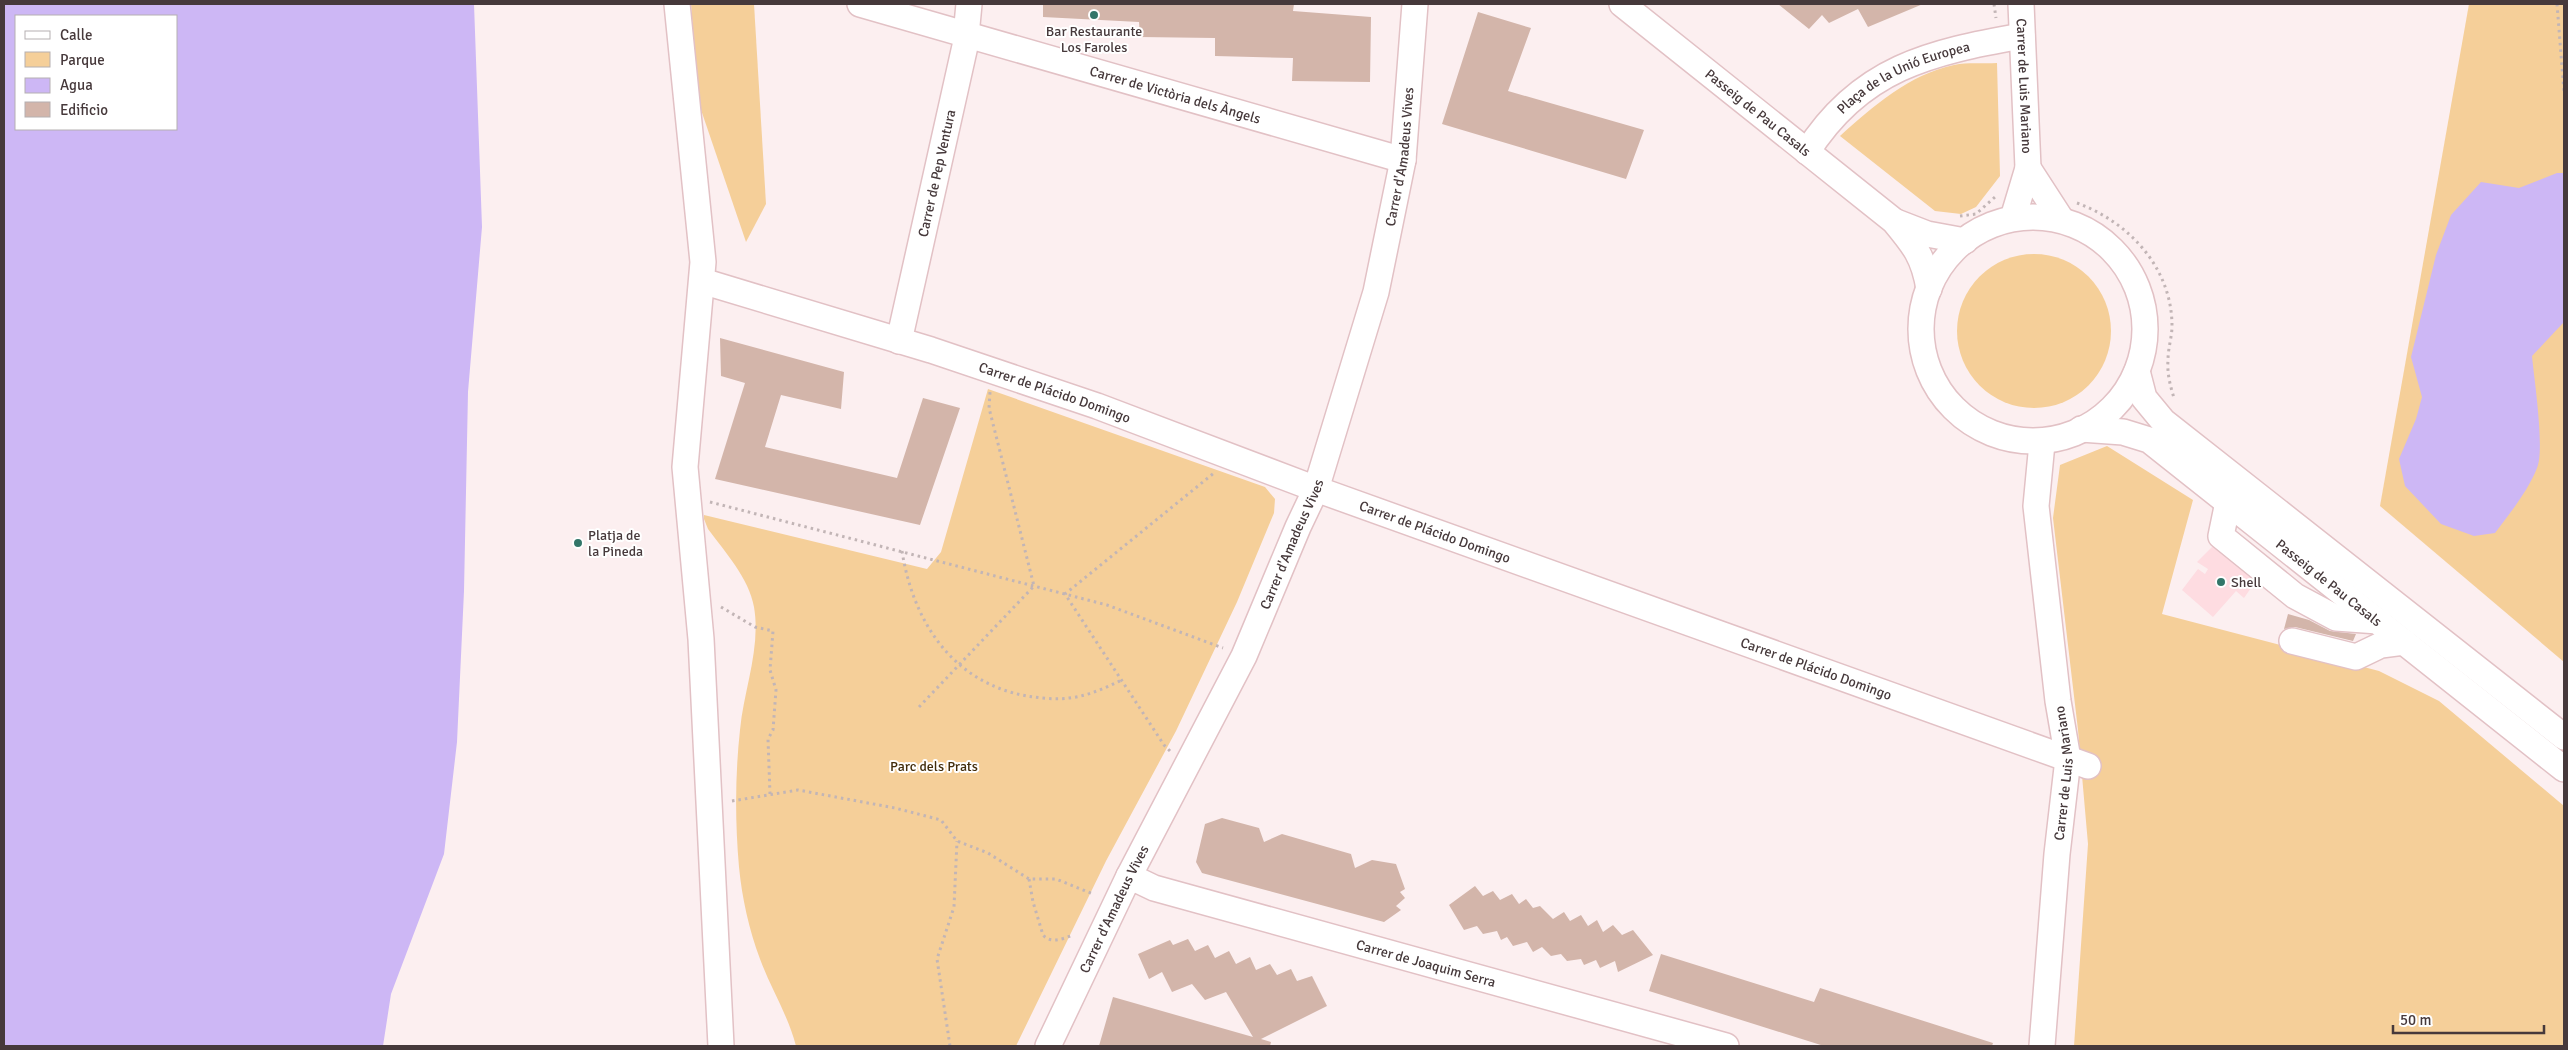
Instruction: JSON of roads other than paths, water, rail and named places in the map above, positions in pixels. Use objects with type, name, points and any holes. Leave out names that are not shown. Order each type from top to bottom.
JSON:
[{"type":"street","points":[[677,4],[703,262],[685,467],[696,593],[721,1046]]},
{"type":"street","name":"Carrer de Victòria dels Àngels","points":[[860,4],[1403,160]]},
{"type":"street","name":"Carrer de Pep Ventura","points":[[899,341],[966,35],[970,4]]},
{"type":"street","name":"Carrer d'Amadeus Vives","points":[[1048,1046],[1129,876],[1244,656],[1316,489],[1376,292],[1403,160],[1415,4]]},
{"type":"street","name":"Passeig de Pau Casals","points":[[1622,4],[1894,221],[1921,256],[1929,289]]},
{"type":"street","name":"Carrer de Luis Mariano","points":[[2013,218],[2028,168],[2021,4]]},
{"type":"street","name":"Plaça de la Unió Europea","points":[[1807,152],[1820,132],[1842,107],[1866,87],[1940,52],[2022,36]]},
{"type":"street","name":"Carrer de Luis Mariano","points":[[2028,168],[2066,210]]},
{"type":"street","points":[[2066,210],[2124,260],[2142,295],[2146,333],[2137,371],[2124,394],[2104,414],[2062,439],[2042,443],[2002,439],[1971,423],[1944,398],[1929,369],[1922,337],[1924,305],[1929,289],[1943,264],[1965,241],[1988,226],[2013,218],[2037,216],[2066,210]]},
{"type":"street","name":"Passeig de Pau Casals","points":[[1894,221],[1926,234],[1965,241]]},
{"type":"street","name":"Carrer de Plácido Domingo","points":[[702,281],[899,341],[1097,406],[1316,489],[2078,762]]},
{"type":"street","name":"Passeig de Pau Casals","points":[[2137,371],[2144,398],[2163,421],[2564,737]]},
{"type":"street","name":"Passeig de Pau Casals","points":[[2081,429],[2123,432],[2149,440],[2564,769]]},
{"type":"street","name":"Carrer de Luis Mariano","points":[[2042,443],[2036,506],[2058,700],[2078,762],[2057,854],[2042,1046]]},
{"type":"street","points":[[2292,641],[2356,657],[2381,645],[2404,642]]},
{"type":"street","name":"Carrer de Joaquim Serra","points":[[1129,876],[1154,888],[1726,1046]]},
{"type":"water","points":[[4,4],[474,4],[482,227],[468,392],[464,591],[457,742],[444,854],[391,994],[383,1046],[4,1046]]},
{"type":"water","points":[[2557,173],[2564,173],[2564,322],[2532,356],[2540,446],[2537,468],[2529,485],[2495,533],[2474,536],[2441,524],[2405,486],[2399,459],[2416,419],[2422,397],[2411,357],[2436,255],[2451,215],[2481,182],[2519,188]]},
{"type":"place","name":"Bar Restaurante Los Faroles","points":[[1094,15]]},
{"type":"place","name":"Platja de la Pineda","points":[[578,543]]},
{"type":"place","name":"Shell","points":[[2221,582]]},
{"type":"park label","name":"Parc dels Prats","points":[[934,766]]}]
